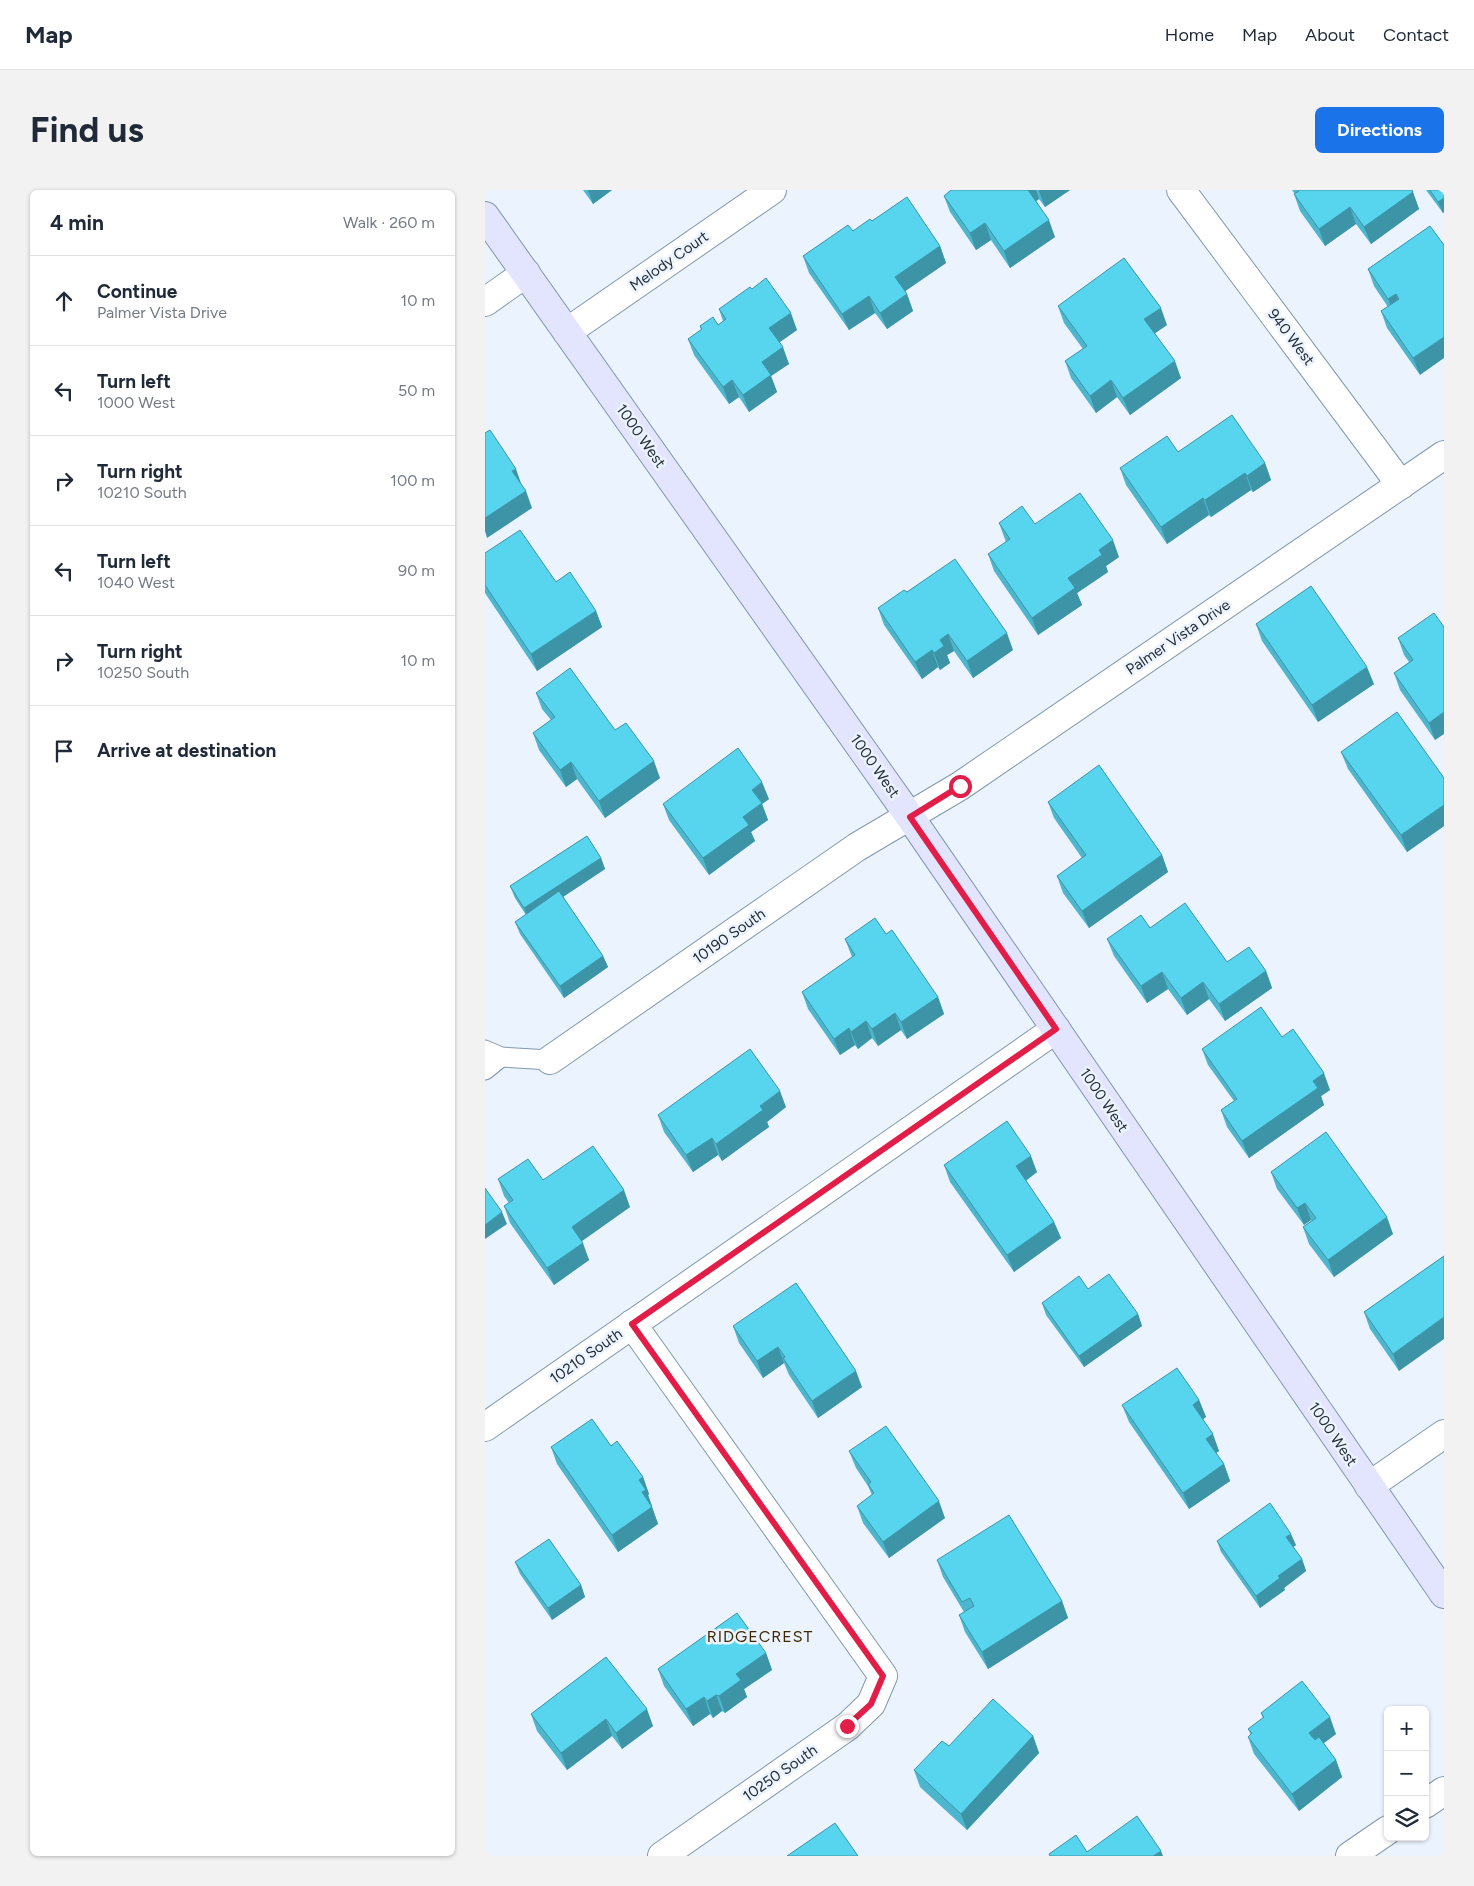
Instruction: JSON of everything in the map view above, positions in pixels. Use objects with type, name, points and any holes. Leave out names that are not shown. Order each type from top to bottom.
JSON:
[{"type":"street","name":"Melody Court","points":[[567,332],[771,190]]},
{"type":"street","name":"940 West","points":[[1181,190],[1401,485]]},
{"type":"street","name":"1000 West","points":[[485,216],[910,817],[1444,1594]]},
{"type":"street","points":[[485,302],[526,273]]},
{"type":"street","name":"Palmer Vista Drive","points":[[910,817],[960,786],[1444,455]]},
{"type":"street","name":"10190 South","points":[[550,1060],[857,847],[910,817]]},
{"type":"street","name":"10210 South","points":[[485,1427],[1056,1029]]},
{"type":"street","name":"10250 South","points":[[632,1324],[883,1676],[871,1704],[847,1726],[662,1856]]},
{"type":"street","points":[[1369,1486],[1444,1434]]},
{"type":"street","points":[[1429,1801],[1444,1791]]},
{"type":"street","points":[[1349,1856],[1384,1833]]},
{"type":"lane","points":[[485,1070],[493,1054],[550,1060]]},
{"type":"building","points":[[951,190],[1028,190],[1049,220],[1004,251],[985,223],[970,233],[944,196]]},
{"type":"building","points":[[1298,190],[1412,190],[1413,192],[1364,227],[1350,207],[1319,229],[1294,194]]},
{"type":"building","points":[[1430,190],[1444,190],[1444,198],[1438,202]]},
{"type":"building","points":[[907,197],[940,246],[895,277],[907,294],[880,313],[869,296],[842,314],[803,256],[848,225],[853,231],[870,219],[872,221]]},
{"type":"building","points":[[1430,226],[1444,245],[1444,337],[1413,358],[1381,311],[1399,299],[1396,294],[1388,299],[1368,269]]},
{"type":"building","points":[[1124,258],[1161,308],[1144,319],[1175,361],[1123,398],[1111,380],[1090,396],[1065,361],[1087,346],[1058,306]]},
{"type":"building","points":[[766,278],[791,313],[769,328],[783,347],[762,362],[771,375],[743,395],[732,380],[723,387],[688,339],[702,329],[700,326],[713,317],[718,325],[726,319],[719,309]]},
{"type":"building","points":[[1232,415],[1265,463],[1247,476],[1245,473],[1205,500],[1203,498],[1161,527],[1120,468],[1167,436],[1178,452]]},
{"type":"building","points":[[490,430],[516,469],[512,471],[526,491],[485,518],[485,433]]},
{"type":"building","points":[[1080,493],[1113,540],[1099,550],[1102,555],[1068,578],[1075,588],[1032,618],[988,554],[1010,539],[999,523],[1022,506],[1035,524]]},
{"type":"building","points":[[520,530],[556,582],[570,572],[596,611],[531,654],[485,585],[485,553]]},
{"type":"building","points":[[955,559],[1007,633],[967,661],[948,634],[940,640],[944,646],[934,653],[932,650],[915,662],[878,608],[904,590],[907,592]]},
{"type":"building","points":[[1311,586],[1367,667],[1312,705],[1256,624]]},
{"type":"building","points":[[1434,613],[1444,627],[1444,712],[1429,723],[1394,673],[1413,660],[1398,638]]},
{"type":"building","points":[[570,668],[615,730],[626,723],[654,761],[599,801],[571,762],[560,770],[533,733],[555,717],[536,693]]},
{"type":"building","points":[[1397,712],[1444,778],[1444,805],[1401,835],[1341,752]]},
{"type":"building","points":[[738,748],[762,782],[752,790],[762,803],[743,817],[749,825],[703,858],[663,804]]},
{"type":"building","points":[[1099,765],[1162,855],[1082,911],[1057,876],[1086,855],[1048,802]]},
{"type":"building","points":[[587,836],[601,858],[524,908],[510,886]]},
{"type":"building","points":[[559,891],[603,956],[560,986],[515,922]]},
{"type":"building","points":[[1185,903],[1227,962],[1249,947],[1266,971],[1219,1004],[1203,982],[1181,998],[1162,972],[1141,986],[1107,939],[1141,915],[1150,928]]},
{"type":"building","points":[[875,918],[886,934],[892,930],[938,997],[901,1022],[895,1013],[872,1029],[866,1021],[851,1032],[849,1028],[834,1039],[802,992],[855,955],[845,939]]},
{"type":"building","points":[[1261,1007],[1282,1037],[1293,1029],[1324,1073],[1313,1081],[1318,1088],[1242,1141],[1221,1110],[1237,1099],[1202,1049]]},
{"type":"building","points":[[750,1049],[780,1091],[760,1106],[763,1110],[716,1144],[712,1138],[686,1155],[658,1115]]},
{"type":"building","points":[[1007,1121],[1031,1156],[1016,1166],[1054,1222],[1007,1255],[944,1165]]},
{"type":"building","points":[[1326,1132],[1387,1217],[1328,1260],[1303,1227],[1316,1218],[1305,1203],[1297,1208],[1271,1172]]},
{"type":"building","points":[[593,1146],[624,1190],[572,1227],[583,1243],[547,1268],[504,1206],[513,1200],[498,1179],[528,1159],[543,1180]]},
{"type":"building","points":[[485,1188],[502,1212],[485,1225]]},
{"type":"building","points":[[1444,1256],[1444,1317],[1393,1354],[1364,1312]]},
{"type":"building","points":[[1109,1274],[1138,1314],[1079,1356],[1042,1303],[1079,1276],[1088,1289]]},
{"type":"building","points":[[796,1283],[856,1371],[812,1401],[783,1358],[785,1357],[778,1347],[757,1361],[733,1326]]},
{"type":"building","points":[[1177,1368],[1199,1400],[1193,1405],[1213,1434],[1206,1439],[1224,1464],[1183,1493],[1122,1405]]},
{"type":"building","points":[[592,1419],[611,1446],[617,1441],[643,1477],[639,1480],[646,1490],[642,1492],[652,1507],[612,1535],[551,1447]]},
{"type":"building","points":[[886,1426],[939,1501],[883,1542],[857,1506],[874,1493],[868,1484],[871,1482],[849,1451]]},
{"type":"building","points":[[1270,1503],[1291,1534],[1286,1537],[1302,1559],[1278,1576],[1280,1578],[1256,1596],[1217,1541]]},
{"type":"building","points":[[1009,1515],[1062,1601],[982,1652],[959,1615],[974,1606],[970,1598],[962,1602],[937,1560]]},
{"type":"building","points":[[549,1539],[581,1585],[548,1608],[515,1562]]},
{"type":"building","points":[[737,1613],[766,1653],[736,1674],[741,1680],[719,1696],[716,1695],[707,1701],[704,1697],[686,1709],[658,1669]]},
{"type":"building","points":[[606,1657],[647,1709],[616,1733],[606,1719],[561,1753],[531,1714]]},
{"type":"building","points":[[1302,1681],[1330,1717],[1309,1733],[1315,1740],[1319,1737],[1336,1760],[1292,1794],[1248,1737],[1252,1733],[1248,1729],[1264,1717],[1261,1713]]},
{"type":"building","points":[[993,1699],[1033,1736],[961,1814],[914,1770],[942,1741],[949,1746]]},
{"type":"building","points":[[1137,1816],[1161,1851],[1153,1856],[1050,1856],[1049,1854],[1076,1835],[1087,1852]]},
{"type":"building","points":[[835,1823],[858,1856],[787,1856]]},
{"type":"district","name":"RIDGECREST","points":[[760,1636]]},
{"type":"route","points":[[847,1726],[871,1704],[883,1676],[632,1324],[1056,1029],[910,817],[960,786]]}]
